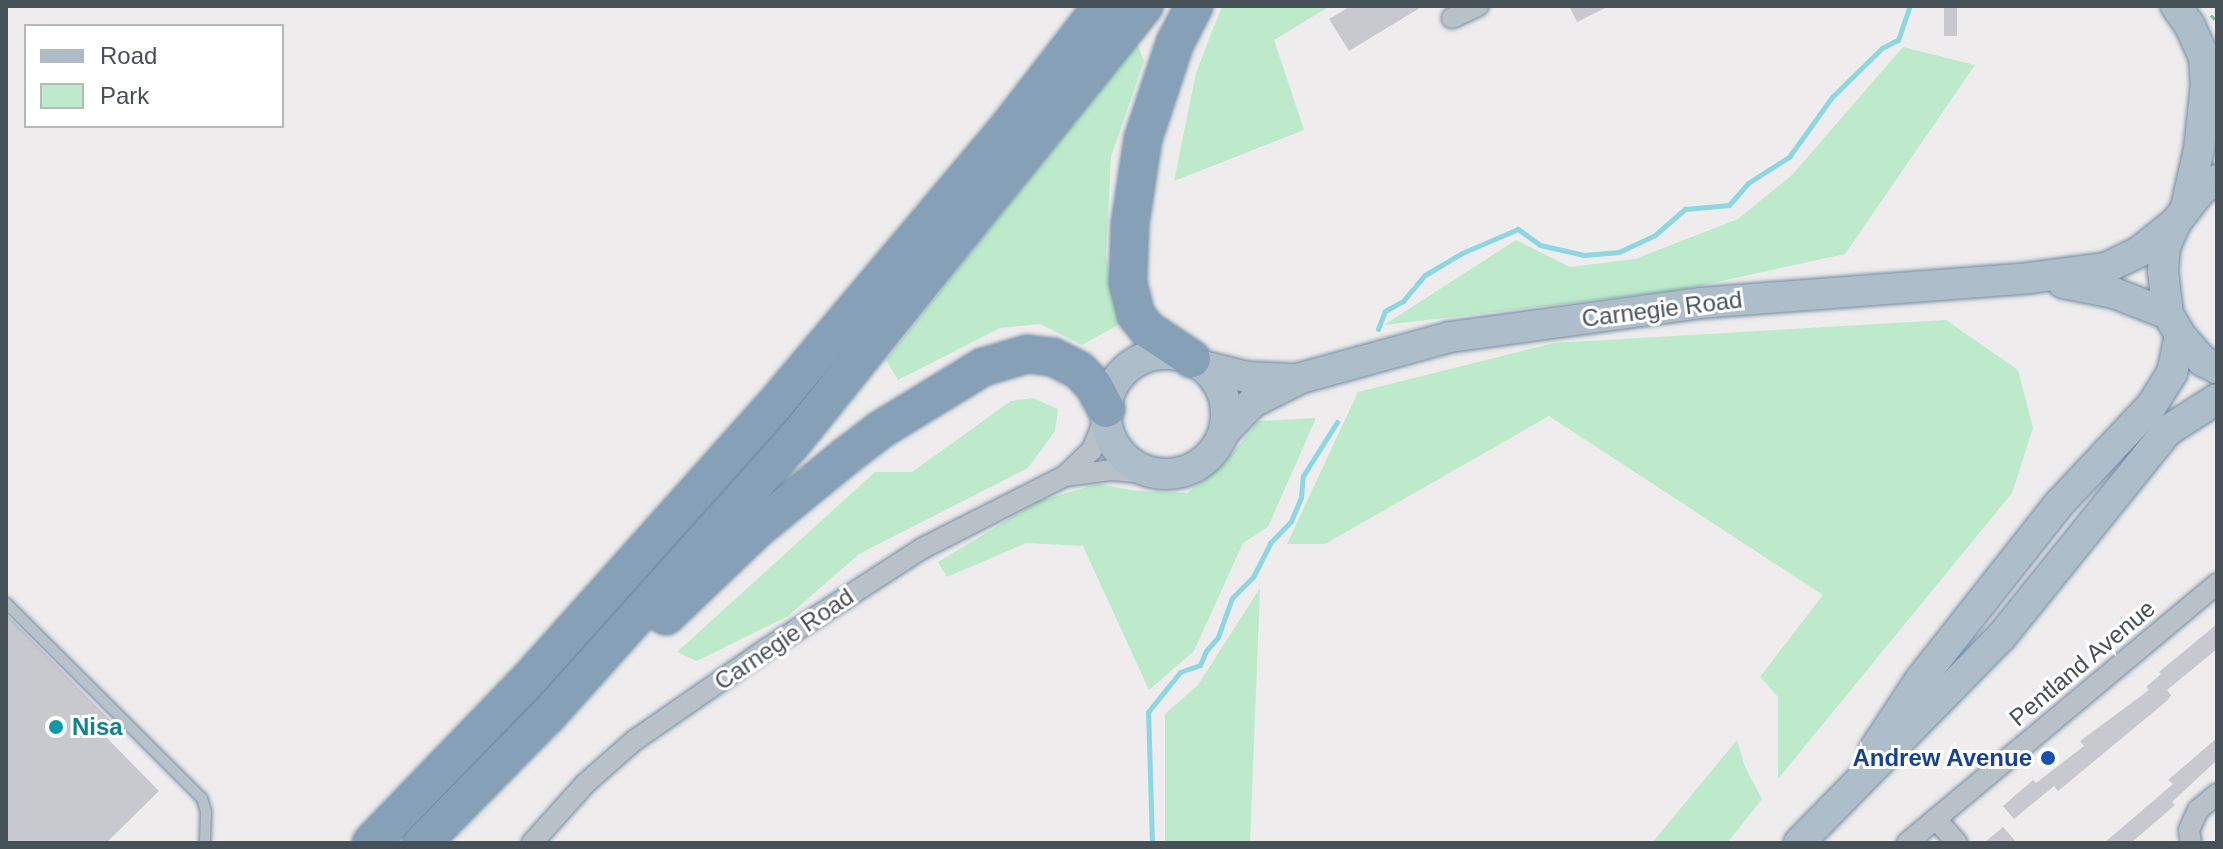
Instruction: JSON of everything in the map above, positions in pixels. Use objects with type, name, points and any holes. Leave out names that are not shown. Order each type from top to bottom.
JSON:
[{"type":"highway","points":[[371,843],[534,674],[772,408],[1007,129],[1102,6]]},
{"type":"highway","points":[[422,843],[548,715],[793,442],[1144,6]]},
{"type":"highway","points":[[1194,6],[1175,43],[1143,139],[1130,224],[1128,282],[1136,315],[1148,330],[1198,363]]},
{"type":"highway","points":[[441,843],[757,529],[880,430],[983,367],[1027,354],[1068,362],[1094,386],[1106,413]]},
{"type":"main road","points":[[1844,794],[1920,680],[2060,503],[2152,405],[2172,373],[2174,324],[2164,259],[2181,214],[2211,94],[2204,58],[2190,26],[2176,6]]},
{"type":"main road","name":"Carnegie Road","points":[[1224,432],[1253,402],[1301,378],[1436,341],[1516,326],[1700,303],[2029,278],[2106,268],[2139,252],[2181,214],[2201,190],[2217,180]]},
{"type":"main road","name":"Carnegie Road","points":[[2029,278],[2114,293],[2174,324]]},
{"type":"main road","points":[[2174,324],[2203,361],[2217,368]]},
{"type":"main road","points":[[1174,354],[1198,363],[1213,376],[1226,403],[1224,432],[1214,451],[1199,465],[1180,473],[1159,474],[1143,470],[1122,455],[1108,433],[1106,413],[1116,382],[1136,361],[1154,355],[1174,354]]},
{"type":"main road","name":"Carnegie Road","points":[[1198,363],[1262,379],[1301,378]]},
{"type":"main road","points":[[1799,843],[2001,637],[2167,431],[2217,399]]},
{"type":"street","points":[[1452,18],[1478,6]]},
{"type":"street","name":"Carnegie Road","points":[[532,843],[586,783],[635,740],[762,652],[921,549],[1065,476],[1092,450],[1106,413]]},
{"type":"street","name":"Carnegie Road","points":[[1065,476],[1111,470],[1159,474]]},
{"type":"street","name":"Pentland Avenue","points":[[1907,843],[2217,584]]},
{"type":"street","points":[[2191,843],[2189,830],[2198,810],[2217,794]]},
{"type":"street","points":[[1936,819],[1957,843]]},
{"type":"lane","points":[[6,603],[202,798],[206,812],[205,843]]},
{"type":"green space","points":[[1222,6],[1330,6],[1274,40],[1304,130],[1174,181],[1196,73]]},
{"type":"green space","points":[[1137,43],[1144,61],[1111,157],[1106,255],[1120,324],[1082,345],[1040,324],[1000,328],[898,380],[886,360]]},
{"type":"green space","points":[[1903,47],[1975,65],[1845,254],[1680,290],[1384,325],[1516,240],[1570,267],[1635,259],[1738,219],[1792,175]]},
{"type":"green space","points":[[1946,320],[2018,370],[2033,428],[2012,493],[1778,779],[1778,697],[1760,677],[1823,595],[1549,416],[1325,544],[1287,544],[1358,392],[1554,343]]},
{"type":"green space","points":[[1033,398],[1058,409],[1055,431],[1028,468],[859,554],[788,616],[697,661],[677,652],[875,472],[912,472],[1011,401]]},
{"type":"green space","points":[[1316,418],[1268,527],[1243,543],[1194,651],[1149,690],[1083,546],[1026,543],[947,577],[938,562],[1039,501],[1098,484],[1138,491],[1187,493],[1223,465],[1259,421]]},
{"type":"green space","points":[[1260,588],[1250,843],[1165,843],[1165,714],[1198,685]]},
{"type":"green space","points":[[1737,740],[1745,767],[1762,799],[1727,843],[1652,843]]},
{"type":"building","points":[[1351,6],[1423,6],[1349,51],[1329,19]]},
{"type":"building","points":[[1569,6],[1609,6],[1577,22]]},
{"type":"building","points":[[1944,6],[1957,6],[1957,36],[1944,36]]},
{"type":"building","name":"Nisa","points":[[6,614],[112,722],[101,732],[159,791],[106,843],[6,843]]},
{"type":"building","points":[[2217,624],[2217,649],[2167,690],[2171,695],[2168,700],[2058,791],[2054,786],[2014,819],[2003,806],[2033,780],[2036,783],[2084,746],[2080,741],[2149,690],[2146,687],[2161,674],[2159,672]]},
{"type":"building","points":[[2217,738],[2217,760],[2172,802],[2175,805],[2131,843],[2104,843],[2173,784],[2168,780]]},
{"type":"building","points":[[2003,827],[2017,843],[1984,843]]},
{"type":"waterway","points":[[1378,329],[1385,311],[1403,301],[1425,275],[1462,253],[1518,229],[1540,245],[1584,255],[1619,252],[1655,235],[1685,209],[1729,205],[1748,183],[1789,157],[1832,97],[1882,48],[1898,40],[1910,6]]},
{"type":"waterway","points":[[1152,843],[1148,712],[1180,672],[1200,665],[1206,651],[1218,637],[1232,598],[1253,577],[1270,543],[1291,521],[1301,497],[1303,476],[1337,422]]},
{"type":"place","name":"Nisa","points":[[56,727]]},
{"type":"place","name":"Andrew Avenue","points":[[2048,758]]}]
